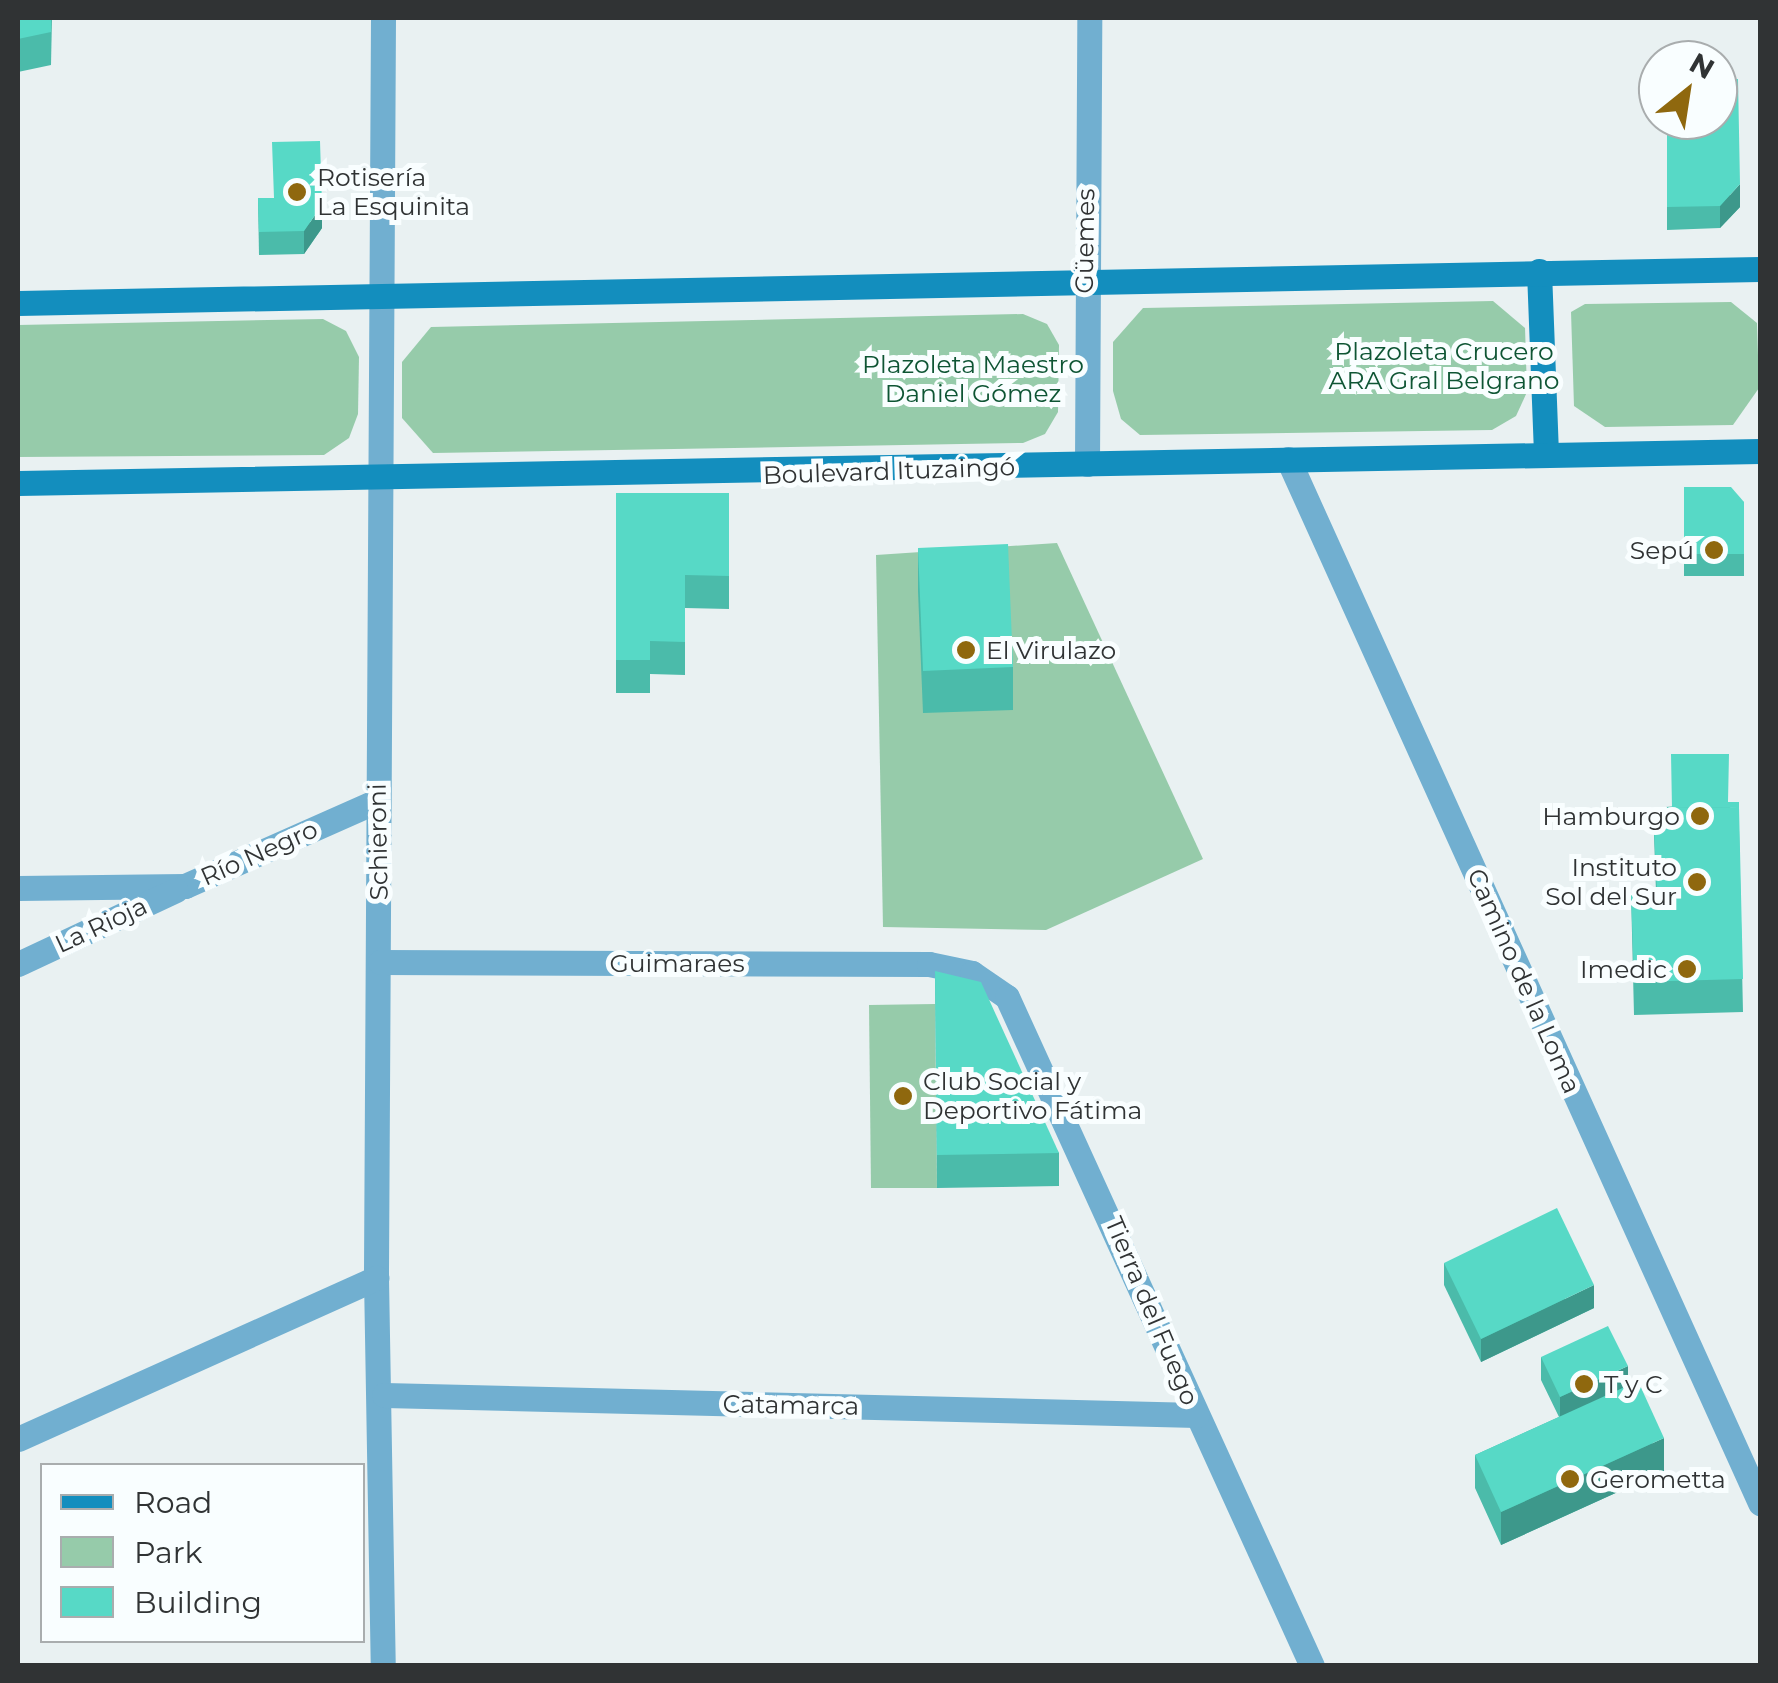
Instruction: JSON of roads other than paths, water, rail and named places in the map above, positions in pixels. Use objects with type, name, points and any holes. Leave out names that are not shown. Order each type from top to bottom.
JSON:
[{"type":"main road","points":[[18,303],[1760,269]]},
{"type":"main road","points":[[1539,271],[1546,454]]},
{"type":"main road","name":"Boulevard Ituzaingó","points":[[18,483],[380,482],[1760,451]]},
{"type":"street","name":"Schieroni","points":[[383,18],[376,1278],[384,1396],[384,1666]]},
{"type":"street","name":"Güemes","points":[[1087,464],[1084,280],[1088,18]]},
{"type":"street","name":"Camino de la Loma","points":[[1288,459],[1752,1464],[1760,1503]]},
{"type":"street","name":"Río Negro","points":[[18,888],[185,886],[377,801]]},
{"type":"street","name":"La Rioja","points":[[18,964],[185,886]]},
{"type":"street","name":"Guimaraes","points":[[380,962],[928,964],[972,973]]},
{"type":"street","name":"Tierra del Fuego","points":[[972,973],[1007,997],[1030,1032],[1197,1416],[1312,1666]]},
{"type":"street","points":[[18,1440],[376,1278]]},
{"type":"street","name":"Catamarca","points":[[384,1396],[1197,1416]]},
{"type":"place","name":"Rotisería La Esquinita","points":[[297,192]]},
{"type":"place","name":"Sepú","points":[[1714,550]]},
{"type":"place","name":"El Virulazo","points":[[966,650]]},
{"type":"place","name":"Hamburgo","points":[[1700,816]]},
{"type":"place","name":"Instituto Sol del Sur","points":[[1697,882]]},
{"type":"place","name":"Imedic","points":[[1687,969]]},
{"type":"place","name":"Club Social y Deportivo Fátima","points":[[903,1096]]},
{"type":"place","name":"T y C","points":[[1584,1384]]},
{"type":"place","name":"Gerometta","points":[[1570,1479]]},
{"type":"park label","name":"Plazoleta Crucero ARA Gral Belgrano","points":[[1444,366]]},
{"type":"park label","name":"Plazoleta Maestro Daniel Gómez","points":[[973,380]]}]
